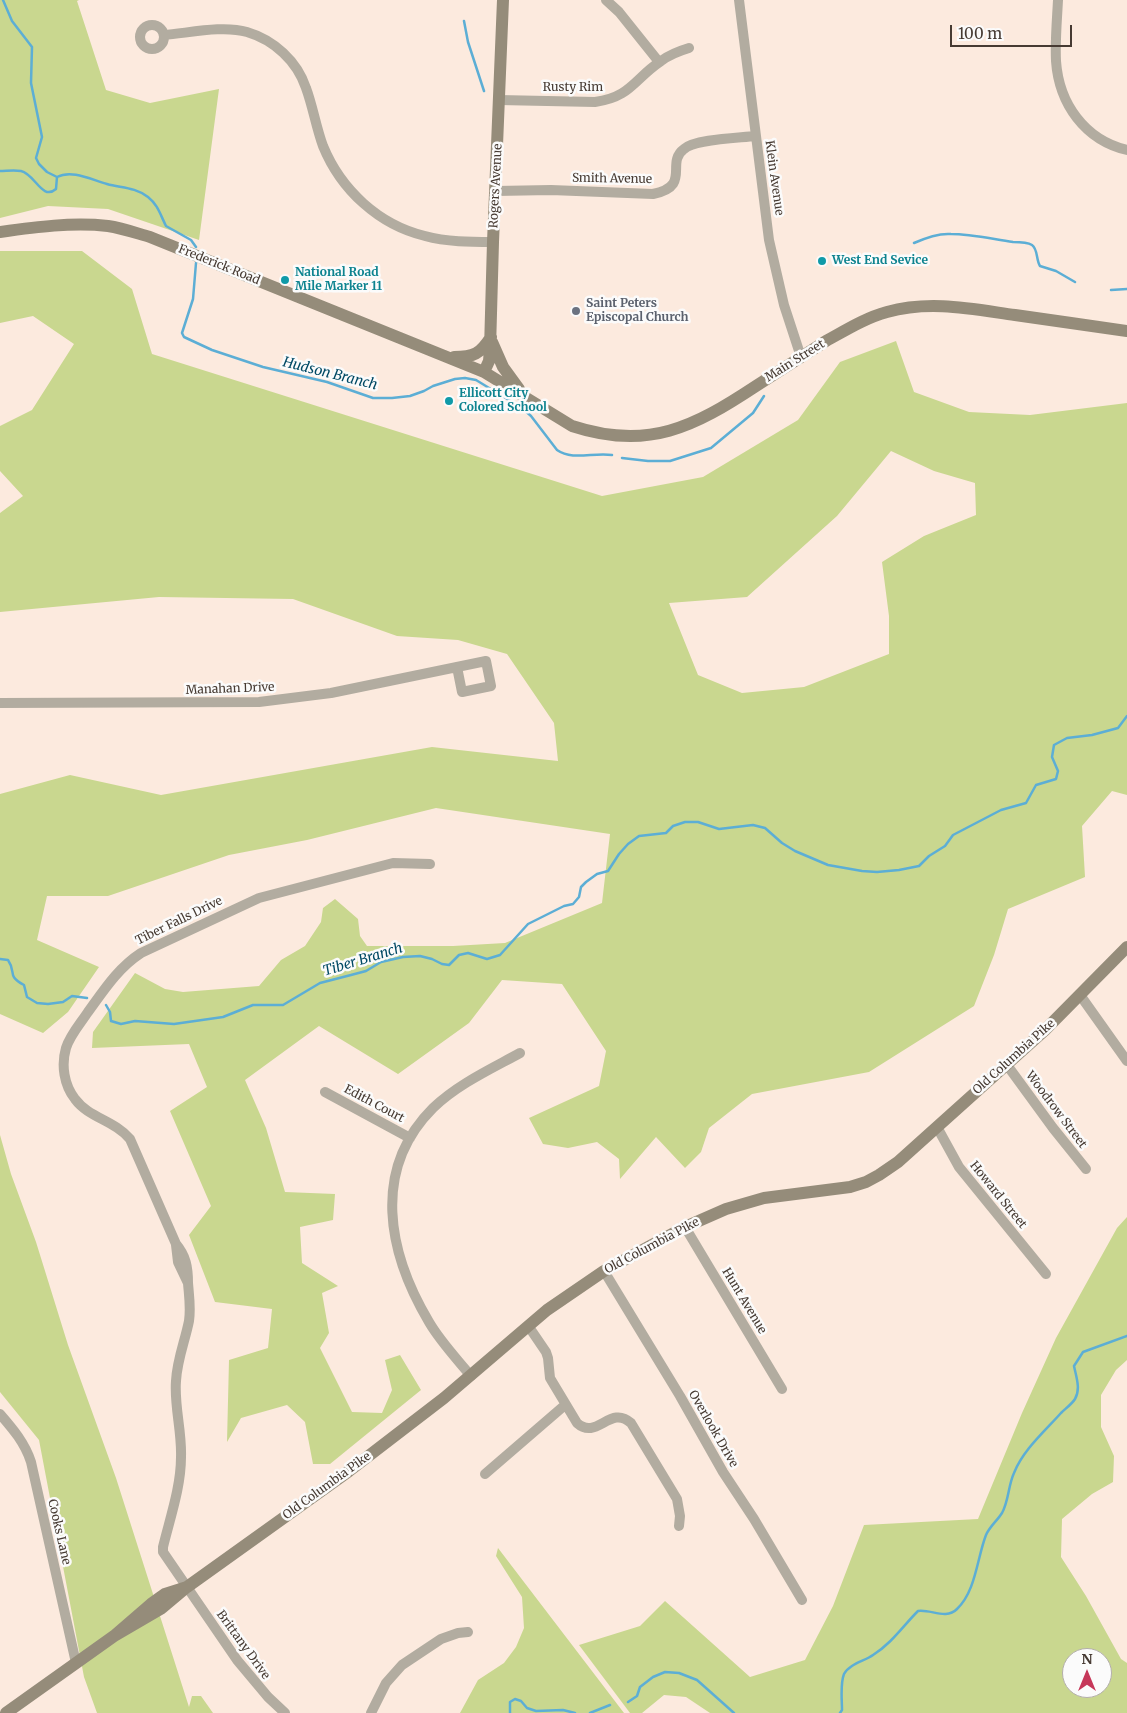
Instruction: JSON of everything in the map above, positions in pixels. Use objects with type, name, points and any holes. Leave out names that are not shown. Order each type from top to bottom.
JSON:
[{"type":"street","name":"Rogers Avenue","points":[[484,372],[489,361],[491,337],[503,0]]},
{"type":"street","points":[[606,0],[619,12],[659,62]]},
{"type":"street","name":"Klein Avenue","points":[[739,0],[769,240],[784,304],[801,357]]},
{"type":"street","points":[[1058,0],[1056,61],[1058,78],[1066,102],[1086,129],[1107,143],[1127,150]]},
{"type":"street","points":[[164,35],[210,30],[246,31],[272,44],[286,55],[306,86],[324,147],[345,183],[359,201],[403,229],[424,236],[460,242],[493,242]]},
{"type":"street","name":"Rusty Rim","points":[[499,100],[596,102],[608,100],[629,90],[668,56],[689,48]]},
{"type":"street","name":"Smith Avenue","points":[[496,191],[551,190],[658,193],[674,185],[679,154],[689,146],[704,142],[756,136]]},
{"type":"street","name":"Frederick Road","points":[[0,232],[70,224],[110,227],[150,237],[484,372]]},
{"type":"street","name":"Main Street","points":[[484,372],[572,426],[586,431],[619,436],[644,435],[669,432],[720,410],[851,326],[868,318],[908,307],[951,306],[1127,331]]},
{"type":"street","points":[[448,356],[467,357],[474,355],[480,352],[491,337]]},
{"type":"street","points":[[491,337],[497,356],[511,378],[524,395],[536,405]]},
{"type":"street","name":"Manahan Drive","points":[[0,703],[259,702],[331,693],[457,667]]},
{"type":"street","name":"Tiber Falls Drive","points":[[187,1587],[166,1557],[163,1546],[182,1459],[176,1408],[176,1379],[189,1320],[190,1307],[186,1261],[176,1244],[130,1139],[117,1126],[86,1110],[69,1090],[66,1082],[64,1061],[66,1050],[74,1032],[111,980],[132,959],[141,953],[260,898],[393,863],[430,864]]},
{"type":"street","name":"Old Columbia Pike","points":[[6,1713],[114,1636],[162,1608],[187,1587],[349,1471],[471,1376],[564,1297],[604,1271],[685,1227],[745,1203],[764,1198],[850,1186],[866,1182],[879,1175],[898,1162],[1007,1065],[1127,947]]},
{"type":"street","points":[[1080,995],[1127,1061]]},
{"type":"street","points":[[471,1376],[428,1321],[405,1274],[398,1255],[391,1217],[394,1179],[410,1138],[433,1108],[465,1084],[520,1053]]},
{"type":"street","name":"Woodrow Street","points":[[1007,1065],[1086,1169]]},
{"type":"street","name":"Edith Court","points":[[326,1092],[410,1138]]},
{"type":"street","name":"Howard Street","points":[[937,1127],[959,1166],[1046,1274]]},
{"type":"street","name":"Hunt Avenue","points":[[685,1227],[782,1389]]},
{"type":"street","name":"Overlook Drive","points":[[604,1271],[680,1396],[723,1472],[754,1519],[802,1600]]},
{"type":"street","points":[[528,1326],[546,1352],[550,1378],[576,1423],[586,1427],[598,1426],[611,1418],[617,1417],[627,1419],[632,1423],[677,1499],[680,1526]]},
{"type":"street","points":[[485,1474],[565,1405]]},
{"type":"street","name":"Cooks Lane","points":[[0,1414],[17,1434],[28,1452],[76,1664]]},
{"type":"street","name":"Brittany Drive","points":[[187,1587],[236,1660],[263,1692],[285,1713]]},
{"type":"street","points":[[371,1713],[386,1683],[402,1665],[441,1639],[458,1633],[468,1632]]},
{"type":"green space","points":[[0,0],[79,0],[77,1],[106,90],[150,103],[219,89],[199,240],[108,209],[48,206],[0,218]]},
{"type":"green space","points":[[0,251],[82,251],[132,289],[152,354],[602,496],[703,477],[798,420],[840,362],[896,341],[914,392],[969,412],[1030,415],[1127,403],[1127,795],[1112,791],[1082,826],[1085,877],[1008,909],[994,955],[974,1006],[869,1072],[752,1094],[709,1128],[701,1152],[685,1168],[656,1137],[620,1179],[619,1159],[597,1142],[568,1148],[543,1144],[529,1118],[599,1086],[606,1051],[562,984],[502,980],[469,1023],[398,1074],[319,1026],[245,1080],[266,1128],[285,1192],[335,1194],[333,1220],[300,1227],[302,1263],[338,1286],[322,1293],[329,1333],[320,1348],[352,1412],[382,1413],[392,1390],[385,1360],[400,1355],[421,1390],[330,1464],[313,1464],[305,1422],[287,1405],[241,1418],[227,1442],[229,1360],[268,1348],[272,1309],[215,1302],[189,1235],[211,1206],[170,1111],[207,1087],[189,1044],[92,1048],[93,1032],[135,973],[165,989],[183,992],[259,986],[281,960],[305,946],[321,922],[323,908],[335,899],[358,919],[360,936],[367,946],[453,946],[505,943],[602,903],[610,834],[436,808],[307,840],[229,855],[108,896],[47,896],[37,940],[99,967],[68,1012],[43,1033],[0,1014],[0,794],[70,775],[161,795],[432,747],[558,761],[554,723],[507,654],[458,640],[397,636],[293,599],[159,597],[0,612],[0,513],[23,496],[0,471],[0,426],[32,410],[74,344],[33,316],[0,323]],"holes":[[[891,451],[934,471],[975,483],[976,515],[924,536],[882,562],[889,616],[889,654],[804,687],[742,693],[698,675],[669,603],[747,597],[837,516]]]},
{"type":"green space","points":[[0,1135],[11,1174],[36,1242],[68,1345],[116,1478],[189,1707],[192,1696],[201,1696],[213,1713],[97,1713],[84,1677],[39,1440],[0,1392]]},
{"type":"green space","points":[[1127,1217],[1127,1360],[1116,1370],[1101,1395],[1101,1427],[1114,1456],[1113,1482],[1092,1494],[1062,1519],[1061,1557],[1086,1596],[1121,1659],[1127,1663],[1127,1713],[710,1713],[686,1697],[664,1695],[642,1713],[630,1713],[579,1645],[640,1626],[665,1601],[750,1677],[805,1660],[833,1606],[864,1525],[978,1519],[1022,1413],[1056,1338],[1117,1228]]},
{"type":"green space","points":[[498,1548],[624,1713],[460,1713],[478,1680],[504,1663],[516,1647],[524,1628],[522,1597],[496,1556]]},
{"type":"waterway","points":[[3,0],[12,21],[32,47],[31,83],[42,137],[36,158],[47,172],[57,177]]},
{"type":"waterway","points":[[464,21],[468,42],[484,91]]},
{"type":"waterway","name":"Hudson Branch","points":[[0,171],[21,171],[26,173],[47,192],[56,189],[57,177],[69,174],[138,191],[154,203],[166,226],[191,240],[196,247]]},
{"type":"waterway","name":"Hudson Branch","points":[[914,243],[941,234],[966,235],[1028,243],[1034,247],[1040,266],[1056,271],[1075,282]]},
{"type":"waterway","name":"Hudson Branch","points":[[196,263],[193,299],[182,333],[184,337],[212,350],[263,367],[327,382],[373,398],[410,396],[455,379],[476,380],[522,408],[531,416],[557,450],[576,456],[612,455]]},
{"type":"waterway","name":"Hudson Branch","points":[[1111,290],[1127,289]]},
{"type":"waterway","name":"Hudson Branch","points":[[622,458],[670,461],[711,448],[753,413],[764,396]]},
{"type":"waterway","name":"Tiber Branch","points":[[106,1005],[110,1012],[111,1021],[121,1024],[135,1021],[174,1024],[223,1017],[253,1005],[283,1005],[320,983],[366,971],[381,962],[403,957],[420,956],[449,965],[459,955],[468,953],[487,959],[500,955],[528,924],[564,906],[573,904],[579,897],[581,887],[597,874],[608,871],[619,854],[639,836],[666,833],[673,826],[685,822],[698,822],[719,829],[753,825],[765,828],[782,843],[795,851],[828,865],[877,872],[919,866],[929,856],[945,846],[953,835],[1001,810],[1026,803],[1036,785],[1056,779],[1058,771],[1052,757],[1054,745],[1067,738],[1092,735],[1118,728],[1127,716]]},
{"type":"waterway","points":[[0,959],[8,960],[11,964],[13,976],[24,985],[27,997],[37,1003],[63,1002],[72,996],[87,998]]},
{"type":"waterway","points":[[840,1713],[842,1710],[843,1678],[846,1671],[880,1650],[892,1640],[918,1611],[948,1614],[957,1609],[963,1602],[972,1584],[986,1535],[1002,1513],[1012,1478],[1018,1465],[1035,1441],[1072,1403],[1077,1395],[1078,1387],[1074,1366],[1083,1352],[1127,1336]]},
{"type":"waterway","points":[[628,1702],[637,1696],[640,1687],[653,1677],[665,1672],[679,1673],[697,1680],[734,1713]]},
{"type":"waterway","points":[[510,1713],[510,1702],[515,1699],[521,1701],[527,1708],[536,1711],[563,1710],[575,1713]]},
{"type":"waterway","points":[[590,1713],[610,1705]]},
{"type":"place","name":"West End Sevice","points":[[822,261]]},
{"type":"place","name":"National Road Mile Marker 11","points":[[285,280]]},
{"type":"place","name":"Saint Peters Episcopal Church","points":[[576,311]]},
{"type":"place","name":"Ellicott City Colored School","points":[[449,401]]}]
